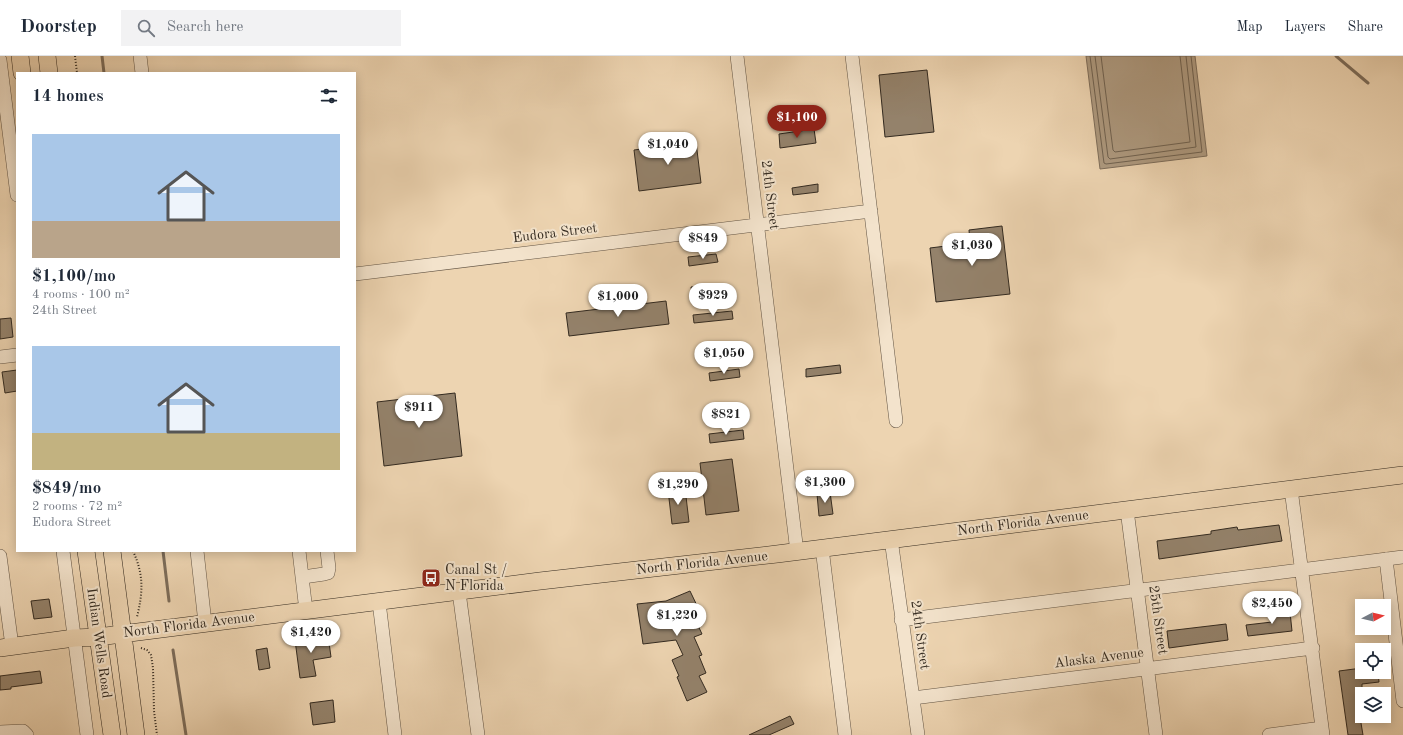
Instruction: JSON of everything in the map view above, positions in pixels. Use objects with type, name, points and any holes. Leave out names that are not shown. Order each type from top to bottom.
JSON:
[{"type":"main road","points":[[20,56],[22,72]]},
{"type":"main road","points":[[47,56],[49,72]]},
{"type":"main road","name":"North Florida Avenue","points":[[6,647],[797,552],[1403,475]]},
{"type":"main road","name":"Indian Wells Road","points":[[86,552],[112,735]]},
{"type":"main road","name":"Indian Wells Road","points":[[112,552],[136,735]]},
{"type":"street","points":[[140,56],[142,72]]},
{"type":"street","name":"24th Street","points":[[737,56],[797,552]]},
{"type":"street","points":[[852,56],[896,420]]},
{"type":"street","points":[[0,60],[16,187]]},
{"type":"street","name":"Eudora Street","points":[[356,274],[871,211]]},
{"type":"street","points":[[0,357],[16,355]]},
{"type":"street","points":[[1269,735],[1322,732],[1291,489]]},
{"type":"street","name":"25th Street","points":[[1127,510],[1156,735]]},
{"type":"street","name":"24th Street","points":[[891,539],[918,735]]},
{"type":"street","points":[[822,548],[845,735]]},
{"type":"street","name":"Indian Wells Road","points":[[63,552],[87,735]]},
{"type":"street","points":[[197,552],[205,623]]},
{"type":"street","points":[[299,552],[306,611]]},
{"type":"street","points":[[303,577],[328,573],[329,568],[327,552]]},
{"type":"street","points":[[0,556],[6,647]]},
{"type":"street","points":[[901,620],[1403,557]]},
{"type":"street","points":[[1386,560],[1403,701]]},
{"type":"street","points":[[459,592],[478,735]]},
{"type":"street","points":[[379,602],[395,735]]},
{"type":"street","name":"Alaska Avenue","points":[[913,698],[1312,648]]},
{"type":"street","points":[[0,732],[23,731],[27,735]]},
{"type":"path","points":[[75,56],[77,72]]},
{"type":"path","points":[[133,552],[141,570],[142,584],[137,617]]},
{"type":"path","points":[[141,648],[147,650],[151,655],[157,735]]},
{"type":"water","points":[[1086,56],[1195,56],[1207,156],[1100,169]]},
{"type":"building","points":[[927,70],[934,132],[885,137],[879,75]]},
{"type":"building","points":[[814,129],[816,143],[780,148],[779,134]]},
{"type":"building","points":[[696,142],[701,183],[639,191],[634,150]]},
{"type":"building","points":[[818,184],[818,192],[793,195],[792,188]]},
{"type":"building","points":[[1002,226],[1010,294],[936,302],[930,248],[970,243],[969,230]]},
{"type":"building","points":[[716,254],[718,262],[689,266],[688,257]]},
{"type":"building","points":[[720,284],[721,293],[692,296],[691,287]]},
{"type":"building","points":[[666,301],[669,324],[569,336],[566,313]]},
{"type":"building","points":[[732,311],[733,319],[694,323],[693,315]]},
{"type":"building","points":[[11,318],[13,337],[0,339],[0,319]]},
{"type":"building","points":[[840,365],[841,373],[806,377],[806,369]]},
{"type":"building","points":[[739,369],[740,377],[710,381],[709,373]]},
{"type":"building","points":[[16,370],[16,391],[5,393],[2,372]]},
{"type":"building","points":[[455,393],[462,456],[384,466],[377,402]]},
{"type":"building","points":[[743,430],[744,439],[710,443],[709,434]]},
{"type":"building","points":[[732,459],[739,511],[706,515],[700,463]]},
{"type":"building","points":[[685,488],[689,522],[672,524],[668,490]]},
{"type":"building","points":[[830,492],[833,514],[819,516],[817,494]]},
{"type":"building","points":[[1279,525],[1282,541],[1159,559],[1157,541],[1211,534],[1211,531],[1237,527],[1238,530]]},
{"type":"building","points":[[690,591],[701,614],[694,617],[702,634],[694,637],[702,655],[699,656],[706,673],[699,676],[707,692],[687,701],[672,660],[683,655],[676,640],[643,644],[637,604],[666,601]]},
{"type":"building","points":[[49,599],[52,617],[34,619],[31,601]]},
{"type":"building","points":[[1290,612],[1292,631],[1248,636],[1246,625],[1272,622],[1271,614]]},
{"type":"building","points":[[1226,624],[1228,640],[1169,648],[1167,631]]},
{"type":"building","points":[[328,635],[331,657],[313,660],[316,676],[300,678],[295,640]]},
{"type":"building","points":[[267,648],[270,668],[259,670],[256,650]]},
{"type":"building","points":[[1355,669],[1355,679],[1379,679],[1379,682],[1362,684],[1362,687],[1355,687],[1355,723],[1361,723],[1363,735],[1348,735],[1339,671]]},
{"type":"building","points":[[40,671],[42,683],[0,690],[0,676]]},
{"type":"building","points":[[333,700],[335,722],[313,725],[310,703]]},
{"type":"building","points":[[790,716],[794,724],[769,735],[749,735]]},
{"type":"waterway","points":[[102,56],[104,72]]},
{"type":"waterway","points":[[1336,56],[1368,83]]},
{"type":"waterway","points":[[163,552],[169,601]]},
{"type":"waterway","points":[[173,650],[186,735]]},
{"type":"place","name":"Canal St / N Florida","points":[[431,578]]}]
